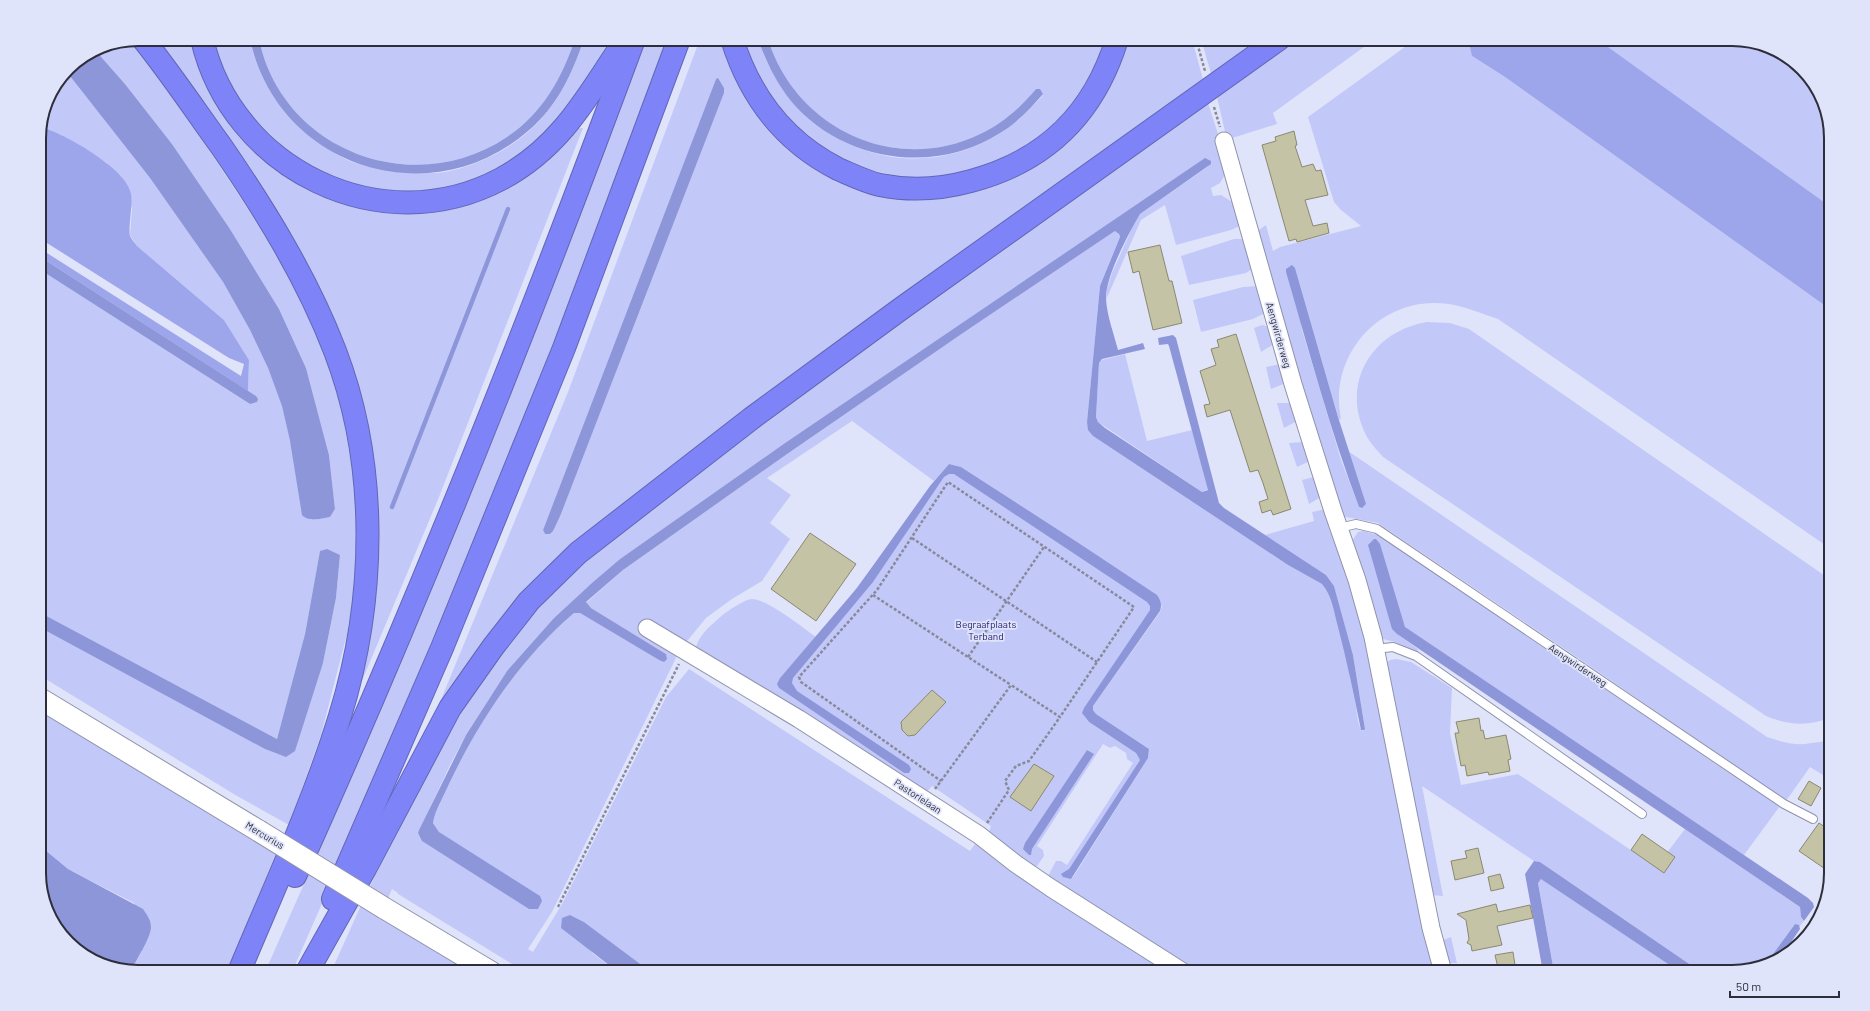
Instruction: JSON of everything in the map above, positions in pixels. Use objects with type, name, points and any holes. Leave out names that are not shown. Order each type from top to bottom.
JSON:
[{"type":"highway","points":[[149,46],[167,69],[237,170],[273,226],[320,314],[336,353],[349,397],[360,447],[367,496],[368,555],[362,616],[354,661],[341,715],[298,832],[242,965]]},
{"type":"highway","points":[[204,46],[215,79],[228,104],[244,126],[262,145],[282,161],[324,186],[350,195],[374,200],[402,202],[426,201],[450,197],[476,190],[501,179],[540,154],[560,134],[582,106],[621,46]]},
{"type":"highway","points":[[255,965],[352,749],[402,632],[523,332],[631,46]]},
{"type":"highway","points":[[305,965],[442,648],[561,355],[676,46]]},
{"type":"highway","points":[[734,46],[738,59],[752,88],[773,118],[786,133],[806,149],[828,164],[855,177],[881,185],[935,188],[960,184],[991,176],[1015,166],[1037,154],[1059,136],[1080,114],[1096,90],[1108,67],[1115,46]]},
{"type":"highway","points":[[311,965],[366,867],[450,708],[493,647],[529,601],[578,553],[758,413],[902,308],[1269,46]]},
{"type":"street","name":"Aengwirderweg","points":[[1224,141],[1293,384],[1338,528],[1366,609],[1431,928],[1441,965]]},
{"type":"street","name":"Pastorielaan","points":[[647,628],[799,720],[979,835],[1016,864],[1051,888],[1172,965]]},
{"type":"street","name":"Mercurius","points":[[46,702],[479,965]]},
{"type":"lane","name":"Aengwirderweg","points":[[1338,528],[1356,524],[1377,529],[1784,804],[1814,819]]},
{"type":"lane","points":[[1375,649],[1393,647],[1416,656],[1642,814]]},
{"type":"path","points":[[1198,46],[1205,72]]},
{"type":"path","points":[[1213,103],[1224,141]]},
{"type":"path","points":[[941,781],[801,682],[799,677],[873,595],[948,482],[1134,607],[1029,762],[1016,766],[1005,781],[1009,790],[979,835]]},
{"type":"path","points":[[912,538],[1097,662]]},
{"type":"path","points":[[968,657],[1044,547]]},
{"type":"path","points":[[873,595],[1060,717]]},
{"type":"path","points":[[558,907],[686,651]]},
{"type":"path","points":[[926,801],[1011,685]]},
{"type":"green space","points":[[136,46],[174,97],[250,212],[302,297],[325,354],[341,406],[356,490],[359,565],[347,634],[321,735],[289,825],[237,796],[46,679],[46,631],[277,754],[323,663],[336,598],[340,555],[320,552],[305,634],[277,739],[46,616],[46,273],[250,404],[256,396],[248,391],[249,360],[224,320],[137,246],[130,235],[132,208],[107,163],[77,144],[47,128],[49,114],[55,97],[70,76],[150,178],[223,282],[250,330],[268,368],[282,405],[290,441],[314,520],[330,517],[335,509],[329,455],[306,368],[279,309],[230,229],[172,144],[125,84],[99,55],[120,48]]},
{"type":"green space","points":[[154,46],[196,46],[197,52],[309,188],[333,200],[361,208],[415,211],[576,128],[583,128],[439,497],[354,700],[373,601],[351,375]]},
{"type":"green space","points":[[214,46],[252,46],[260,72],[277,102],[300,128],[334,153],[355,163],[418,172],[436,173],[454,170],[483,160],[520,139],[535,126],[558,96],[577,60],[582,46],[606,46],[585,86],[563,121],[523,155],[487,177],[432,192],[387,192],[342,184],[296,159],[249,114],[223,76]]},
{"type":"green space","points":[[261,46],[572,46],[564,68],[549,94],[531,117],[519,128],[507,137],[471,155],[432,164],[394,163],[357,154],[323,136],[294,110],[272,78]]},
{"type":"green space","points":[[641,46],[667,46],[612,195],[427,664],[295,965],[268,965],[432,586],[511,392]]},
{"type":"green space","points":[[697,46],[729,46],[750,97],[868,186],[1034,163],[1119,46],[1194,46],[1204,83],[579,542],[430,726],[568,392]],"holes":[[[716,79],[724,88],[724,93],[561,514],[545,534],[543,530]]]},
{"type":"green space","points":[[746,46],[761,46],[774,75],[797,105],[824,129],[856,147],[891,157],[927,158],[964,150],[1000,133],[1018,120],[1043,95],[1036,89],[1024,103],[996,125],[980,134],[947,146],[914,149],[882,146],[852,135],[824,119],[800,97],[781,70],[771,46],[1104,46],[1093,74],[1080,95],[1066,115],[1044,135],[1016,153],[974,172],[945,177],[921,178],[873,170],[850,162],[828,151],[808,137],[781,111],[762,82]]},
{"type":"green space","points":[[1203,46],[1257,46],[1212,77]]},
{"type":"green space","points":[[1287,46],[1365,46],[1273,113],[1277,124],[1229,139],[1226,136],[1217,97]]},
{"type":"green space","points":[[1406,46],[1472,46],[1472,56],[1505,77],[1824,305],[1824,544],[1498,319],[1458,306],[1433,303],[1411,306],[1392,313],[1374,325],[1360,339],[1349,356],[1342,376],[1339,396],[1341,418],[1339,420],[1295,268],[1302,330],[1341,460],[1361,509],[1348,451],[1767,737],[1795,744],[1824,742],[1823,775],[1810,767],[1786,801],[1378,523],[1341,516],[1256,232],[1266,225],[1273,251],[1280,247],[1361,226],[1341,210],[1334,202],[1308,117]]},
{"type":"green space","points":[[1607,46],[1744,47],[1756,49],[1773,55],[1783,61],[1801,77],[1809,87],[1819,108],[1824,132],[1824,202]]},
{"type":"green space","name":"Begraafplaats Terband","points":[[1208,103],[1219,137],[1227,171],[1220,183],[1211,188],[1213,196],[1221,195],[1237,205],[1242,225],[1231,230],[1176,245],[1165,205],[1141,220],[1106,300],[1107,289],[1112,273],[1140,214],[1206,168],[1211,161],[1164,186],[785,443],[620,559],[554,618],[507,671],[466,735],[418,833],[423,841],[529,909],[439,832],[433,823],[440,803],[461,760],[487,714],[502,692],[536,650],[574,613],[580,613],[659,660],[666,654],[591,608],[586,603],[623,570],[790,452],[963,333],[1117,231],[1120,237],[1100,286],[1087,422],[1093,436],[1288,565],[1322,584],[1328,593],[1338,622],[1350,675],[1358,721],[1362,731],[1365,728],[1353,655],[1334,586],[1326,575],[1265,535],[1314,521],[1312,512],[1326,509],[1331,523],[1328,525],[1357,603],[1435,965],[1179,965],[1048,876],[1056,861],[1061,861],[1067,865],[1133,763],[1127,759],[1126,753],[1115,746],[1110,748],[1103,744],[1037,846],[1043,850],[1044,856],[1037,866],[1031,868],[988,835],[991,826],[932,786],[926,793],[695,651],[698,641],[707,630],[721,616],[740,604],[752,599],[758,600],[775,608],[816,637],[780,678],[779,688],[904,773],[909,773],[782,686],[936,483],[953,468],[1158,604],[1084,716],[1089,722],[1136,753],[1140,760],[1066,872],[1071,879],[1075,874],[1148,758],[1149,749],[1096,714],[1093,710],[1093,706],[1160,612],[1162,606],[1071,538],[961,467],[949,464],[934,481],[852,421],[767,478],[791,495],[770,523],[790,539],[762,581],[732,599],[706,618],[688,640],[681,645],[552,912],[528,949],[533,952],[562,904],[666,697],[689,669],[970,851],[977,841],[1165,965],[642,965],[584,922],[570,915],[592,953],[608,965],[514,965],[392,889],[381,915],[468,965],[334,965],[362,903],[446,729],[526,618],[589,554],[770,412]],"holes":[[[1087,750],[1093,754],[1032,849]]]},
{"type":"green space","points":[[1234,239],[1246,239],[1254,268],[1246,273],[1189,285],[1181,256]]},
{"type":"green space","points":[[1258,286],[1265,313],[1253,319],[1201,332],[1193,300],[1243,287]]},
{"type":"green space","points":[[1427,322],[1450,323],[1469,329],[1824,575],[1824,720],[1798,724],[1766,716],[1383,457],[1366,435],[1359,416],[1357,397],[1359,379],[1366,362],[1377,348],[1391,336],[1408,327]]},
{"type":"green space","points":[[1262,325],[1269,327],[1274,344],[1261,352],[1254,328]]},
{"type":"green space","points":[[1125,354],[1147,441],[1192,430],[1208,489],[1202,492],[1098,422],[1096,417],[1099,363],[1102,360]]},
{"type":"green space","points":[[1280,364],[1286,383],[1271,389],[1266,367]]},
{"type":"green space","points":[[1277,403],[1292,403],[1297,421],[1284,428]]},
{"type":"green space","points":[[1303,442],[1310,461],[1297,467],[1289,443]]},
{"type":"green space","points":[[1314,477],[1321,497],[1309,504],[1302,480]]},
{"type":"green space","points":[[1363,531],[1378,535],[1516,625],[1714,763],[1780,806],[1744,855],[1409,631],[1405,627],[1402,620],[1397,634],[1418,649],[1417,652],[1395,642],[1379,638],[1350,544],[1358,532]]},
{"type":"green space","points":[[1396,659],[1411,662],[1452,688],[1450,733],[1461,785],[1518,774],[1656,867],[1685,829],[1800,907],[1801,917],[1804,921],[1799,927],[1795,924],[1771,957],[1756,962],[1744,964],[1691,965],[1540,862],[1534,861],[1422,786],[1443,896],[1431,895],[1385,664],[1390,660]]},
{"type":"green space","points":[[46,710],[277,850],[231,965],[134,965],[142,951],[134,903],[68,869],[46,851]]},
{"type":"green space","points":[[1541,879],[1544,880],[1670,965],[1553,965],[1538,882]]},
{"type":"green space","points":[[1451,937],[1457,963],[1447,963],[1441,941]]},
{"type":"shaded area","points":[[253,46],[261,46],[272,78],[294,110],[323,136],[357,154],[394,163],[432,164],[471,155],[507,137],[519,128],[531,117],[549,94],[564,68],[572,46],[581,46],[569,77],[555,101],[538,122],[528,131],[489,157],[447,170],[404,173],[362,165],[324,147],[291,119],[266,83]]},
{"type":"shaded area","points":[[760,46],[771,46],[781,70],[800,97],[824,119],[852,135],[882,146],[914,149],[947,146],[980,134],[996,125],[1024,103],[1036,89],[1040,89],[1043,94],[1012,125],[974,146],[947,155],[918,158],[890,156],[862,149],[835,137],[812,121],[791,101],[776,79]]},
{"type":"shaded area","points":[[1607,46],[1824,202],[1824,305],[1505,77],[1472,56],[1470,47]]},
{"type":"shaded area","points":[[99,55],[125,84],[172,144],[230,229],[279,309],[306,368],[329,455],[335,509],[330,517],[308,519],[302,515],[290,441],[282,406],[268,368],[250,330],[223,282],[150,178],[70,76],[87,61]]},
{"type":"shaded area","points":[[718,78],[724,88],[724,93],[561,514],[553,531],[550,534],[545,534],[543,530],[716,79]]},
{"type":"shaded area","points":[[47,128],[64,136],[93,153],[107,163],[127,184],[131,194],[130,236],[137,246],[224,320],[249,360],[248,391],[46,261],[46,252],[241,376],[244,364],[229,358],[46,242]]},
{"type":"shaded area","points":[[1205,158],[1211,161],[1211,164],[1140,214],[1113,267],[1109,279],[1106,299],[1109,318],[1118,350],[1143,343],[1145,349],[1102,359],[1099,363],[1096,417],[1098,422],[1105,428],[1202,492],[1208,490],[1169,346],[1168,344],[1159,345],[1158,338],[1173,335],[1176,338],[1219,503],[1224,508],[1326,575],[1334,586],[1353,655],[1364,730],[1361,730],[1332,604],[1322,584],[1288,565],[1093,436],[1088,430],[1087,422],[1100,286],[1120,237],[1115,231],[790,452],[623,570],[586,602],[591,608],[666,654],[667,659],[664,662],[580,613],[574,613],[536,650],[502,692],[487,714],[461,760],[440,803],[433,823],[439,832],[540,896],[542,901],[538,909],[529,909],[422,841],[418,833],[419,830],[466,735],[507,671],[554,618],[593,582],[620,559],[785,443]]},
{"type":"shaded area","points":[[46,261],[256,396],[258,399],[257,402],[250,404],[46,273]]},
{"type":"shaded area","points":[[1292,265],[1295,268],[1338,417],[1366,504],[1362,508],[1359,507],[1348,478],[1320,390],[1286,272],[1286,269]]},
{"type":"shaded area","points":[[949,464],[961,467],[1071,538],[1157,595],[1160,601],[1160,611],[1093,706],[1093,710],[1096,714],[1149,749],[1148,758],[1071,879],[1063,877],[1061,874],[1069,869],[1140,760],[1136,753],[1089,722],[1082,713],[1150,610],[1150,606],[1147,602],[954,474],[949,474],[944,477],[873,582],[793,678],[792,683],[797,691],[909,765],[911,769],[909,773],[904,773],[779,688],[777,684],[780,678],[857,588],[930,486]]},
{"type":"shaded area","points":[[1376,539],[1380,544],[1405,627],[1808,898],[1813,903],[1814,907],[1804,921],[1801,917],[1800,907],[1397,634],[1392,629],[1368,545]]},
{"type":"shaded area","points":[[327,549],[340,555],[336,598],[323,663],[295,751],[286,757],[265,749],[46,631],[46,616],[277,739],[305,634],[320,551]]},
{"type":"shaded area","points":[[1087,750],[1094,754],[1032,849],[1031,855],[1029,855],[1023,849],[1025,843]]},
{"type":"shaded area","points":[[46,851],[68,869],[143,909],[151,927],[149,937],[134,965],[114,962],[97,956],[87,950],[69,934],[55,914],[51,903],[46,879]]},
{"type":"shaded area","points":[[1534,861],[1540,862],[1691,965],[1670,965],[1541,879],[1538,883],[1553,965],[1542,965],[1525,874]]},
{"type":"shaded area","points":[[570,915],[584,922],[642,965],[609,965],[561,928],[562,918]]},
{"type":"shaded area","points":[[1795,924],[1799,925],[1800,929],[1789,946],[1771,957]]},
{"type":"building","points":[[1294,131],[1297,145],[1295,146],[1302,167],[1313,164],[1316,171],[1321,170],[1328,195],[1305,200],[1313,226],[1327,223],[1329,233],[1297,242],[1296,239],[1289,241],[1262,145],[1276,141],[1275,137]]},
{"type":"building","points":[[1160,245],[1169,281],[1172,281],[1182,323],[1153,330],[1139,271],[1133,273],[1128,252]]},
{"type":"building","points":[[1236,334],[1291,509],[1273,515],[1271,510],[1262,513],[1259,502],[1268,499],[1258,470],[1250,472],[1230,410],[1207,417],[1204,405],[1210,404],[1200,371],[1216,365],[1211,349],[1219,347],[1217,340]]},
{"type":"building","points":[[810,533],[856,564],[816,621],[771,589]]},
{"type":"building","points":[[932,690],[946,702],[915,735],[908,736],[902,730],[901,722]]},
{"type":"building","points":[[1479,718],[1481,731],[1483,730],[1485,739],[1506,735],[1511,759],[1508,760],[1510,771],[1489,775],[1488,772],[1467,776],[1465,765],[1461,766],[1455,733],[1459,733],[1456,722]]},
{"type":"building","points":[[1034,764],[1054,776],[1031,811],[1010,797]]},
{"type":"building","points":[[1809,781],[1821,788],[1811,806],[1798,799]]},
{"type":"building","points":[[1819,823],[1824,826],[1824,868],[1799,851]]},
{"type":"building","points":[[1642,834],[1675,857],[1664,873],[1631,850]]},
{"type":"building","points":[[1478,848],[1484,873],[1455,880],[1451,861],[1467,858],[1465,851]]},
{"type":"building","points":[[1500,874],[1504,888],[1491,891],[1488,877]]},
{"type":"building","points":[[1496,904],[1498,912],[1530,905],[1533,918],[1497,926],[1502,945],[1472,951],[1471,945],[1467,943],[1469,939],[1466,920],[1457,914]]},
{"type":"building","points":[[1513,952],[1515,965],[1497,965],[1495,955]]},
{"type":"waterway","points":[[392,507],[508,209]]}]
